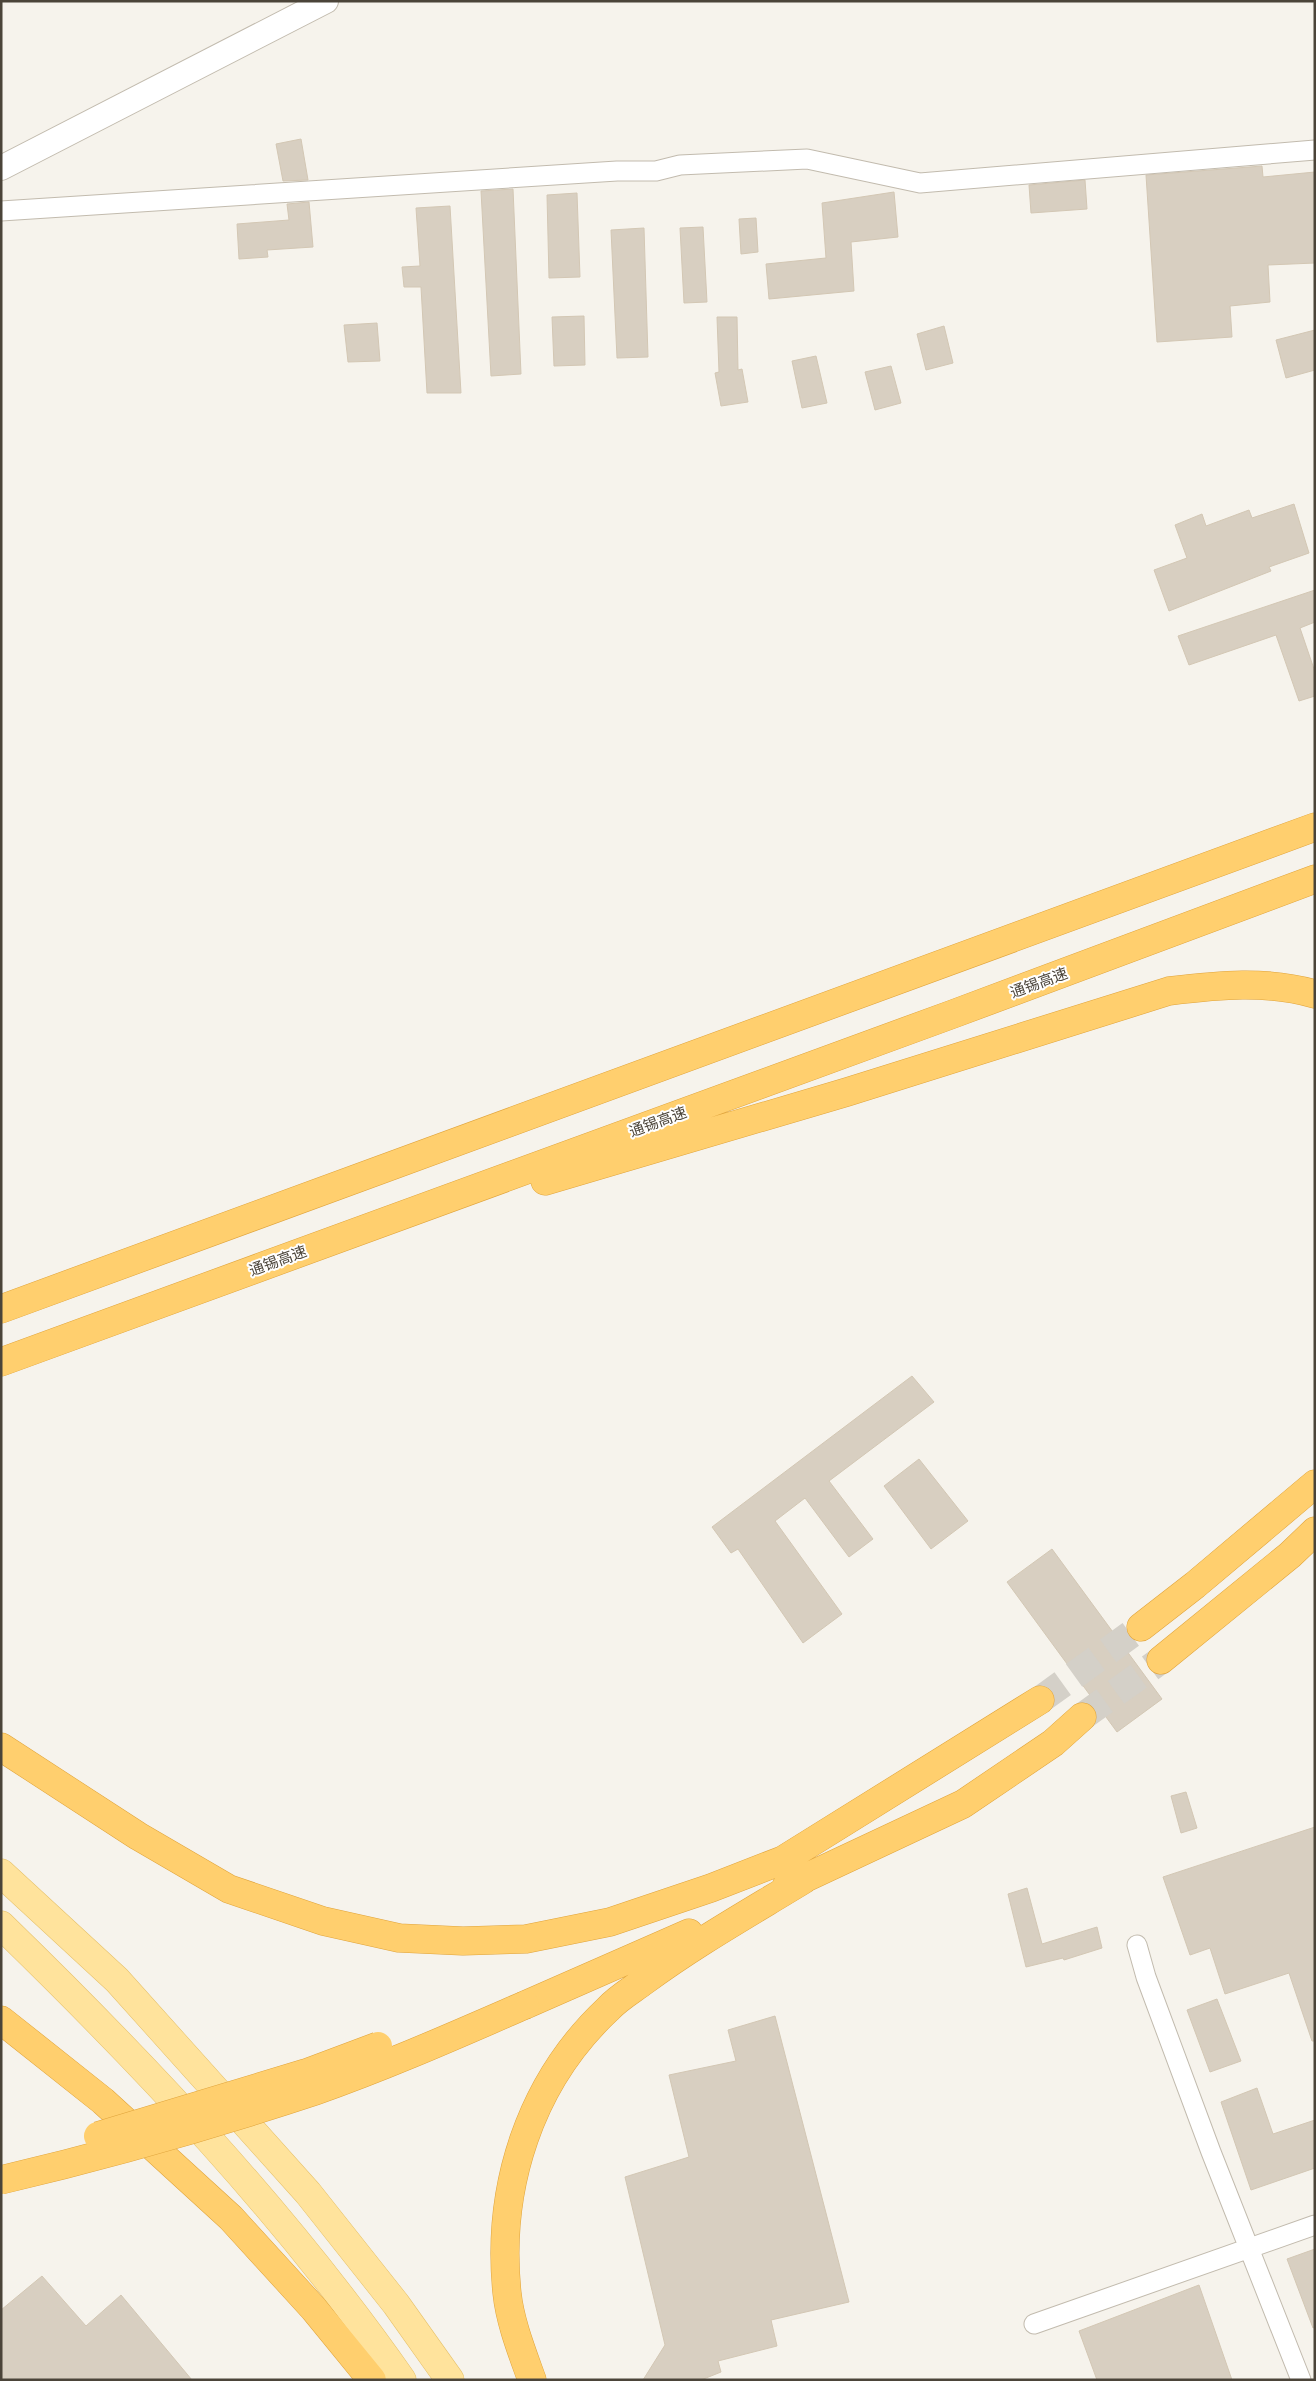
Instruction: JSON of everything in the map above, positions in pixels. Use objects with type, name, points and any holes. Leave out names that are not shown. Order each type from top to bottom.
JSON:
[{"type":"highway","points":[[1,1309],[1252,850],[1315,825]]},
{"type":"highway","name":"通锡高速","points":[[1,1362],[953,1014],[1315,879]]},
{"type":"highway","points":[[334,1240],[587,1169],[847,1092],[1169,991],[1218,985],[1262,984],[1315,994]]},
{"type":"highway","points":[[1141,1627],[1202,1580],[1315,1484]]},
{"type":"highway","points":[[1161,1660],[1290,1555],[1315,1531]]},
{"type":"highway","points":[[1,2180],[108,2153],[316,2090],[433,2045],[637,1939],[743,1888],[783,1860],[1040,1700]]},
{"type":"highway","points":[[1,2161],[81,2142],[306,2073],[521,1999],[644,1954],[963,1804],[1053,1743],[1082,1717]]},
{"type":"highway","points":[[1,1747],[138,1836],[229,1889],[323,1921],[399,1938],[463,1941],[526,1939],[610,1922],[711,1888],[783,1860]]},
{"type":"highway","points":[[532,2380],[521,2351],[507,2294],[505,2230],[512,2173],[532,2112],[565,2054],[608,2008],[672,1960],[803,1880]]},
{"type":"highway","points":[[1,2020],[103,2101],[231,2218],[314,2309],[372,2380]]},
{"type":"main road","points":[[1,1873],[118,1980],[308,2193],[396,2304],[450,2380]]},
{"type":"main road","points":[[1,1925],[91,2012],[279,2217],[365,2326],[402,2380]]},
{"type":"street","points":[[1,168],[326,1]]},
{"type":"street","points":[[1,211],[617,171],[656,171],[680,165],[807,159],[920,183],[1315,150]]},
{"type":"street","points":[[1137,1945],[1146,1977],[1207,2143],[1300,2380]]},
{"type":"street","points":[[1034,2324],[1315,2225]]},
{"type":"building","points":[[301,139],[308,180],[283,181],[276,144]]},
{"type":"building","points":[[1262,166],[1263,177],[1315,172],[1315,263],[1268,265],[1270,302],[1230,306],[1232,337],[1157,342],[1146,175]]},
{"type":"building","points":[[1085,180],[1087,209],[1031,213],[1029,185]]},
{"type":"building","points":[[513,189],[521,374],[491,376],[481,191]]},
{"type":"building","points":[[894,192],[898,237],[851,242],[854,291],[769,299],[766,264],[826,258],[822,203]]},
{"type":"building","points":[[577,193],[580,277],[549,278],[547,195]]},
{"type":"building","points":[[309,202],[313,247],[267,250],[268,257],[239,259],[237,224],[289,220],[287,204]]},
{"type":"building","points":[[450,206],[461,393],[427,393],[421,287],[404,287],[402,267],[420,266],[416,208]]},
{"type":"building","points":[[756,218],[758,252],[741,254],[739,219]]},
{"type":"building","points":[[703,227],[707,302],[684,303],[680,228]]},
{"type":"building","points":[[644,228],[648,357],[617,358],[611,230]]},
{"type":"building","points":[[584,316],[585,365],[554,366],[552,317]]},
{"type":"building","points":[[717,317],[737,317],[738,370],[742,369],[748,402],[721,406],[715,373],[719,372]]},
{"type":"building","points":[[377,323],[380,361],[348,362],[344,325]]},
{"type":"building","points":[[944,326],[953,363],[926,370],[917,334]]},
{"type":"building","points":[[1315,330],[1315,370],[1286,378],[1276,340]]},
{"type":"building","points":[[816,356],[827,403],[802,408],[792,361]]},
{"type":"building","points":[[891,366],[901,403],[875,410],[865,372]]},
{"type":"building","points":[[1294,504],[1309,553],[1269,567],[1271,571],[1169,611],[1154,570],[1187,558],[1175,525],[1202,514],[1206,526],[1249,510],[1252,518]]},
{"type":"building","points":[[1315,590],[1315,622],[1300,628],[1315,672],[1315,696],[1299,701],[1276,635],[1189,665],[1178,636]]},
{"type":"building","points":[[912,1376],[934,1402],[829,1481],[873,1539],[849,1557],[805,1498],[775,1521],[842,1614],[803,1643],[738,1549],[731,1553],[712,1527]]},
{"type":"building","points":[[919,1459],[968,1521],[931,1549],[884,1486]]},
{"type":"building","points":[[1052,1549],[1162,1699],[1117,1732],[1007,1582]]},
{"type":"building","points":[[1186,1792],[1197,1828],[1181,1833],[1171,1796]]},
{"type":"building","points":[[1315,1827],[1315,2041],[1312,2041],[1289,1973],[1225,1994],[1210,1948],[1190,1955],[1163,1877]]},
{"type":"building","points":[[1027,1888],[1042,1944],[1097,1927],[1102,1948],[1064,1960],[1063,1958],[1026,1967],[1008,1894]]},
{"type":"building","points":[[1217,1999],[1241,2061],[1210,2072],[1187,2010]]},
{"type":"building","points":[[775,2016],[849,2302],[771,2320],[777,2346],[718,2361],[721,2372],[701,2380],[643,2380],[665,2345],[625,2177],[689,2157],[669,2075],[736,2061],[728,2030]]},
{"type":"building","points":[[1257,2088],[1273,2134],[1315,2120],[1315,2168],[1251,2190],[1221,2102]]},
{"type":"building","points":[[1315,2249],[1315,2327],[1313,2328],[1287,2259]]},
{"type":"building","points":[[42,2276],[86,2326],[121,2295],[192,2380],[1,2380],[1,2310]]},
{"type":"building","points":[[1199,2285],[1232,2380],[1097,2380],[1079,2331]]},
{"type":"tunnel","points":[[1040,1700],[1141,1627]]},
{"type":"tunnel","points":[[1082,1717],[1161,1660]]}]
